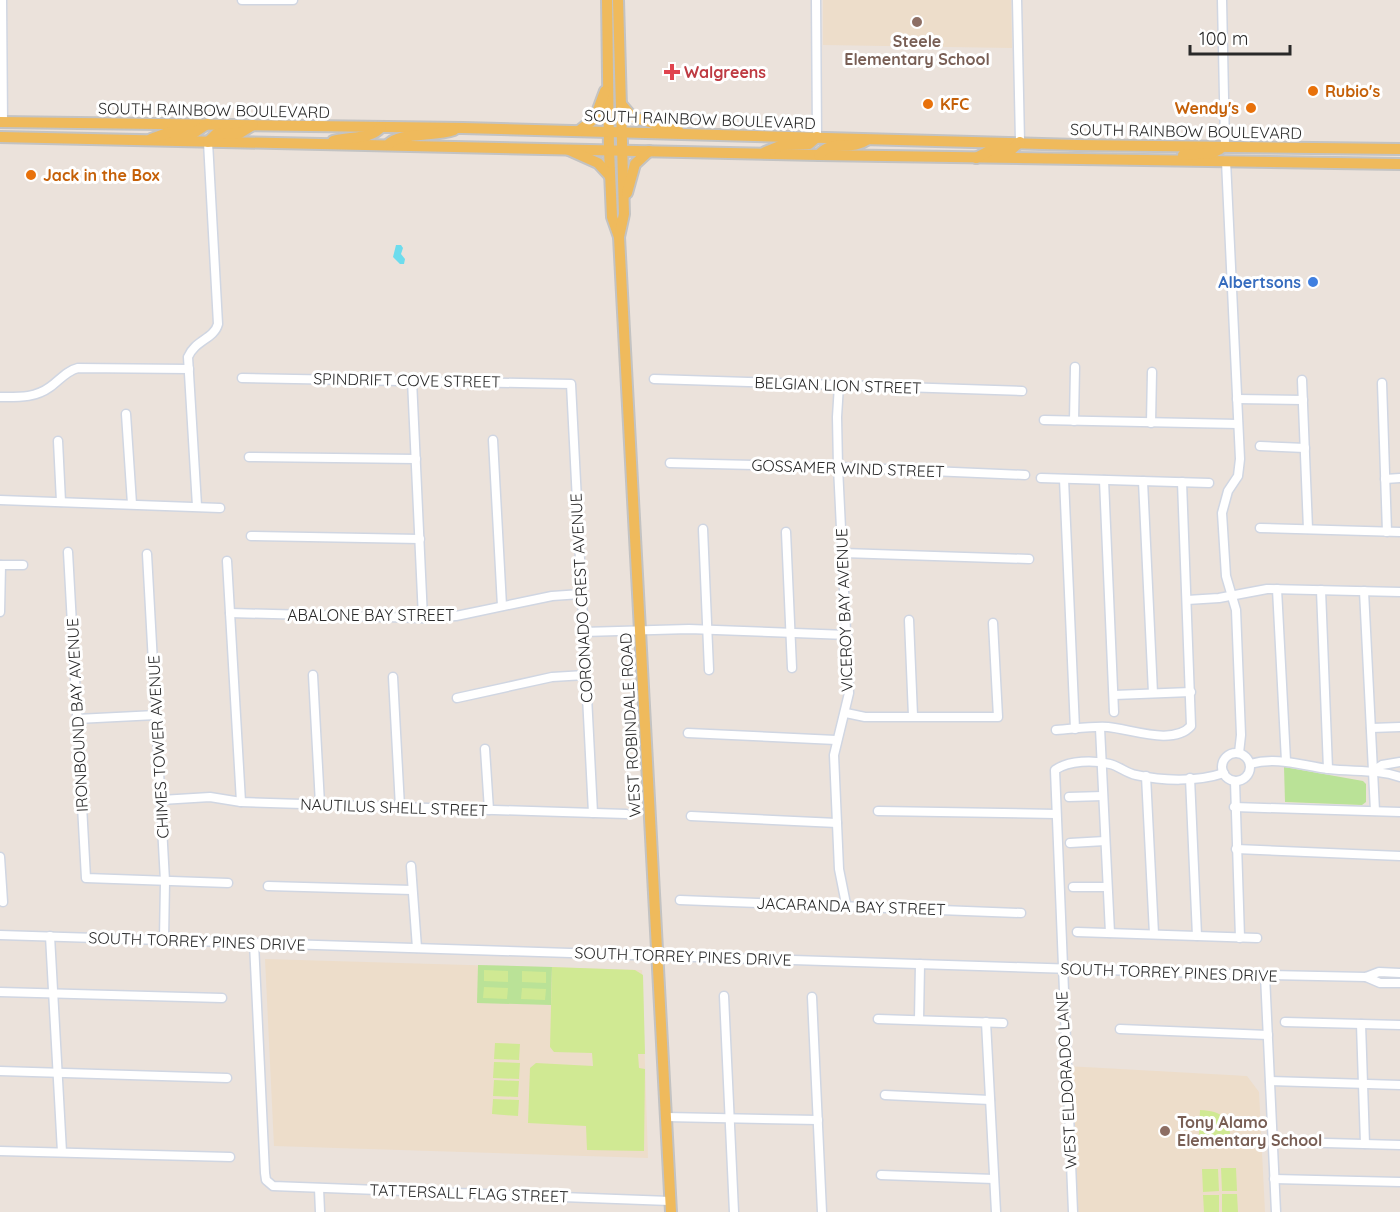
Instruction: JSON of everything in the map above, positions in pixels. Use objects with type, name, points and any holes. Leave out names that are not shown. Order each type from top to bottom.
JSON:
[{"type":"main road","points":[[609,0],[614,25],[619,27]]},
{"type":"main road","name":"WEST ROBINDALE ROAD","points":[[609,0],[608,132],[612,217],[619,237]]},
{"type":"main road","name":"WEST ROBINDALE ROAD","points":[[618,0],[624,214],[619,237],[671,1207]]},
{"type":"main road","points":[[579,131],[595,118],[608,79]]},
{"type":"main road","points":[[620,102],[625,111],[636,119],[699,135]]},
{"type":"main road","name":"SOUTH RAINBOW BOULEVARD","points":[[1,123],[253,124],[1077,145],[1400,149]]},
{"type":"main road","points":[[4,137],[16,129],[38,128],[52,123]]},
{"type":"main road","points":[[146,141],[170,132],[199,131],[207,124]]},
{"type":"main road","points":[[208,142],[216,134],[240,133],[253,124]]},
{"type":"main road","points":[[324,144],[348,136],[372,135],[381,127]]},
{"type":"main road","points":[[388,145],[400,136],[438,136],[459,128]]},
{"type":"main road","name":"SOUTH RAINBOW BOULEVARD","points":[[4,137],[762,154],[1400,164]]},
{"type":"main road","points":[[762,154],[782,145],[810,144],[817,137]]},
{"type":"main road","points":[[819,155],[829,146],[852,146],[870,138]]},
{"type":"main road","points":[[976,158],[991,150],[1011,150],[1020,142]]},
{"type":"main road","points":[[1035,159],[1038,151],[1059,150],[1077,145]]},
{"type":"main road","points":[[1159,160],[1191,153],[1212,153],[1225,146]]},
{"type":"main road","points":[[1226,161],[1233,155],[1288,147]]},
{"type":"main road","points":[[566,148],[598,163],[610,176]]},
{"type":"main road","points":[[624,214],[632,170],[640,158],[649,151]]},
{"type":"street","points":[[1,123],[2,0]]},
{"type":"street","points":[[242,0],[294,0]]},
{"type":"street","points":[[816,0],[817,137]]},
{"type":"street","points":[[1017,0],[1020,142]]},
{"type":"street","points":[[1222,0],[1225,146]]},
{"type":"street","points":[[197,506],[188,357],[195,344],[213,334],[218,324],[208,142]]},
{"type":"street","points":[[1226,161],[1240,468],[1236,480],[1228,491],[1222,513],[1226,576],[1236,610],[1241,735],[1239,753]]},
{"type":"street","points":[[0,397],[24,398],[40,393],[65,374],[78,368],[189,369]]},
{"type":"street","points":[[1074,421],[1076,368]]},
{"type":"street","points":[[1151,423],[1152,372]]},
{"type":"street","name":"SPINDRIFT COVE STREET","points":[[242,378],[571,384]]},
{"type":"street","name":"BELGIAN LION STREET","points":[[654,379],[1022,391]]},
{"type":"street","points":[[412,380],[423,618]]},
{"type":"street","points":[[1302,380],[1308,529]]},
{"type":"street","points":[[1382,383],[1387,532]]},
{"type":"street","name":"CORONADO CREST AVENUE","points":[[571,384],[593,813]]},
{"type":"street","name":"VICEROY BAY AVENUE","points":[[839,385],[838,467],[849,693],[846,712],[836,740],[837,823],[839,868],[846,904]]},
{"type":"street","points":[[1237,399],[1303,400]]},
{"type":"street","points":[[126,414],[132,504]]},
{"type":"street","points":[[1044,420],[1238,424]]},
{"type":"street","points":[[493,440],[502,606]]},
{"type":"street","points":[[58,441],[61,502]]},
{"type":"street","points":[[1260,446],[1305,448]]},
{"type":"street","points":[[249,457],[416,459]]},
{"type":"street","name":"GOSSAMER WIND STREET","points":[[670,463],[838,467],[1025,476]]},
{"type":"street","points":[[1041,478],[1209,483]]},
{"type":"street","points":[[1385,479],[1400,478]]},
{"type":"street","points":[[1064,479],[1075,729]]},
{"type":"street","points":[[1104,480],[1114,712]]},
{"type":"street","points":[[1143,481],[1153,693]]},
{"type":"street","points":[[1056,730],[1100,728],[1147,735],[1178,734],[1189,729],[1192,722],[1182,482]]},
{"type":"street","points":[[0,500],[220,508]]},
{"type":"street","points":[[1260,528],[1400,532]]},
{"type":"street","points":[[703,529],[709,670]]},
{"type":"street","points":[[786,532],[792,668]]},
{"type":"street","points":[[251,536],[420,539]]},
{"type":"street","name":"IRONBOUND BAY AVENUE","points":[[68,552],[86,878],[165,881]]},
{"type":"street","points":[[843,553],[1029,559]]},
{"type":"street","name":"CHIMES TOWER AVENUE","points":[[147,554],[165,881],[164,940]]},
{"type":"street","points":[[227,561],[240,801]]},
{"type":"street","points":[[0,612],[1,565],[23,565]]},
{"type":"street","points":[[1277,589],[1286,761]]},
{"type":"street","points":[[1187,600],[1277,589],[1400,592]]},
{"type":"street","points":[[1321,590],[1328,769]]},
{"type":"street","points":[[1364,591],[1375,811]]},
{"type":"street","name":"ABALONE BAY STREET","points":[[230,613],[423,618],[456,616],[552,596],[581,594]]},
{"type":"street","points":[[909,620],[913,716]]},
{"type":"street","points":[[846,712],[866,717],[998,717],[993,623]]},
{"type":"street","points":[[583,632],[639,629],[847,635]]},
{"type":"street","points":[[313,675],[320,804]]},
{"type":"street","points":[[457,698],[552,677],[585,675]]},
{"type":"street","points":[[393,677],[400,807]]},
{"type":"street","points":[[1114,695],[1191,692]]},
{"type":"street","points":[[77,719],[156,715]]},
{"type":"street","points":[[1100,728],[1110,933]]},
{"type":"street","points":[[1371,728],[1400,728]]},
{"type":"street","points":[[688,733],[836,740]]},
{"type":"street","points":[[485,749],[489,810]]},
{"type":"street","points":[[1224,773],[1223,764],[1227,757],[1239,753],[1246,757],[1250,764],[1246,776],[1235,780]]},
{"type":"street","points":[[1250,764],[1286,761],[1328,769],[1372,771],[1400,777]]},
{"type":"street","points":[[1372,771],[1382,765],[1400,762]]},
{"type":"street","points":[[1101,763],[1146,776],[1190,778],[1224,773],[1235,780]]},
{"type":"street","name":"WEST ELDORADO LANE","points":[[1073,1212],[1054,773],[1057,768],[1068,764],[1101,763]]},
{"type":"street","points":[[1146,776],[1154,934]]},
{"type":"street","points":[[1190,778],[1197,936]]},
{"type":"street","points":[[1235,780],[1234,807],[1240,938]]},
{"type":"street","name":"NAUTILUS SHELL STREET","points":[[161,800],[210,796],[240,801],[626,814]]},
{"type":"street","points":[[1069,797],[1103,796]]},
{"type":"street","points":[[1234,807],[1400,812]]},
{"type":"street","points":[[878,811],[1056,814]]},
{"type":"street","points":[[691,816],[837,823]]},
{"type":"street","points":[[1070,843],[1105,841]]},
{"type":"street","points":[[1236,849],[1400,856]]},
{"type":"street","points":[[0,857],[3,902]]},
{"type":"street","points":[[411,866],[417,948]]},
{"type":"street","points":[[165,881],[228,883]]},
{"type":"street","points":[[268,886],[412,890]]},
{"type":"street","points":[[1073,887],[1106,887]]},
{"type":"street","name":"JACARANDA BAY STREET","points":[[680,900],[846,904],[1021,913]]},
{"type":"street","points":[[1077,932],[1257,938]]},
{"type":"street","name":"SOUTH TORREY PINES DRIVE","points":[[0,935],[1366,977],[1380,983],[1400,983]]},
{"type":"street","points":[[50,936],[62,1152]]},
{"type":"street","name":"TATTERSALL FLAG STREET","points":[[254,942],[265,1173],[268,1183],[273,1186],[671,1207]]},
{"type":"street","points":[[919,1020],[920,964]]},
{"type":"street","name":"SOUTH TORREY PINES DRIVE","points":[[1366,977],[1379,972],[1400,973]]},
{"type":"street","points":[[1265,975],[1276,1212]]},
{"type":"street","points":[[0,992],[222,998]]},
{"type":"street","points":[[724,996],[734,1212]]},
{"type":"street","points":[[812,997],[822,1212]]},
{"type":"street","points":[[878,1019],[1003,1023]]},
{"type":"street","points":[[986,1022],[996,1212]]},
{"type":"street","points":[[1285,1022],[1400,1025]]},
{"type":"street","points":[[1361,1024],[1365,1144]]},
{"type":"street","points":[[1120,1029],[1268,1035]]},
{"type":"street","points":[[0,1071],[227,1078]]},
{"type":"street","points":[[1270,1081],[1400,1086]]},
{"type":"street","points":[[885,1095],[990,1100]]},
{"type":"street","points":[[666,1117],[818,1120]]},
{"type":"street","points":[[1290,1142],[1400,1145]]},
{"type":"street","points":[[0,1151],[230,1157]]},
{"type":"street","points":[[881,1175],[994,1179]]},
{"type":"street","points":[[1275,1179],[1400,1182]]},
{"type":"street","points":[[319,1188],[320,1212]]},
{"type":"shaded area","name":"Steele Elementary School","points":[[823,0],[1011,0],[1012,48],[823,45]]},
{"type":"shaded area","points":[[265,959],[642,970],[648,1158],[274,1146]]},
{"type":"shaded area","name":"Tony Alamo Elementary School","points":[[1066,1066],[1247,1076],[1259,1092],[1265,1212],[1073,1212]]},
{"type":"green space","points":[[1284,767],[1363,781],[1366,784],[1366,802],[1362,805],[1285,802]]},
{"type":"green space","points":[[478,965],[552,967],[551,1005],[477,1003]]},
{"type":"green space","points":[[552,967],[635,970],[643,975],[645,1054],[638,1054],[639,1068],[645,1069],[644,1151],[587,1150],[586,1126],[528,1123],[530,1068],[536,1063],[593,1066],[592,1053],[554,1052],[550,1047]]},
{"type":"green space","points":[[484,970],[508,971],[508,982],[484,981]]},
{"type":"green space","points":[[522,971],[546,972],[546,983],[522,982]]},
{"type":"green space","points":[[484,987],[508,988],[507,999],[483,998]]},
{"type":"green space","points":[[522,988],[546,989],[545,1000],[521,999]]},
{"type":"green space","points":[[495,1043],[520,1044],[519,1060],[494,1059]]},
{"type":"green space","points":[[494,1062],[520,1063],[519,1079],[493,1078]]},
{"type":"green space","points":[[494,1080],[519,1081],[518,1097],[493,1096]]},
{"type":"green space","points":[[493,1099],[519,1100],[518,1116],[492,1114]]},
{"type":"green space","points":[[1200,1110],[1214,1112],[1224,1117],[1229,1126],[1230,1140],[1204,1140],[1199,1135]]},
{"type":"green space","points":[[1221,1168],[1236,1168],[1237,1191],[1222,1191]]},
{"type":"green space","points":[[1202,1169],[1218,1169],[1219,1191],[1203,1192]]},
{"type":"green space","points":[[1222,1194],[1237,1194],[1238,1212],[1222,1212]]},
{"type":"green space","points":[[1203,1195],[1219,1195],[1219,1212],[1204,1212]]},
{"type":"water","points":[[396,245],[401,245],[403,248],[401,254],[405,259],[404,264],[400,264],[393,257]]},
{"type":"place","name":"Steele Elementary School","points":[[917,22]]},
{"type":"place","name":"Walgreens","points":[[672,72]]},
{"type":"place","name":"Rubio's","points":[[1313,91]]},
{"type":"place","name":"KFC","points":[[928,104]]},
{"type":"place","name":"Wendy's","points":[[1251,108]]},
{"type":"place","name":"Jack in the Box","points":[[31,175]]},
{"type":"place","name":"Albertsons","points":[[1313,282]]},
{"type":"place","name":"Tony Alamo Elementary School","points":[[1165,1131]]}]
